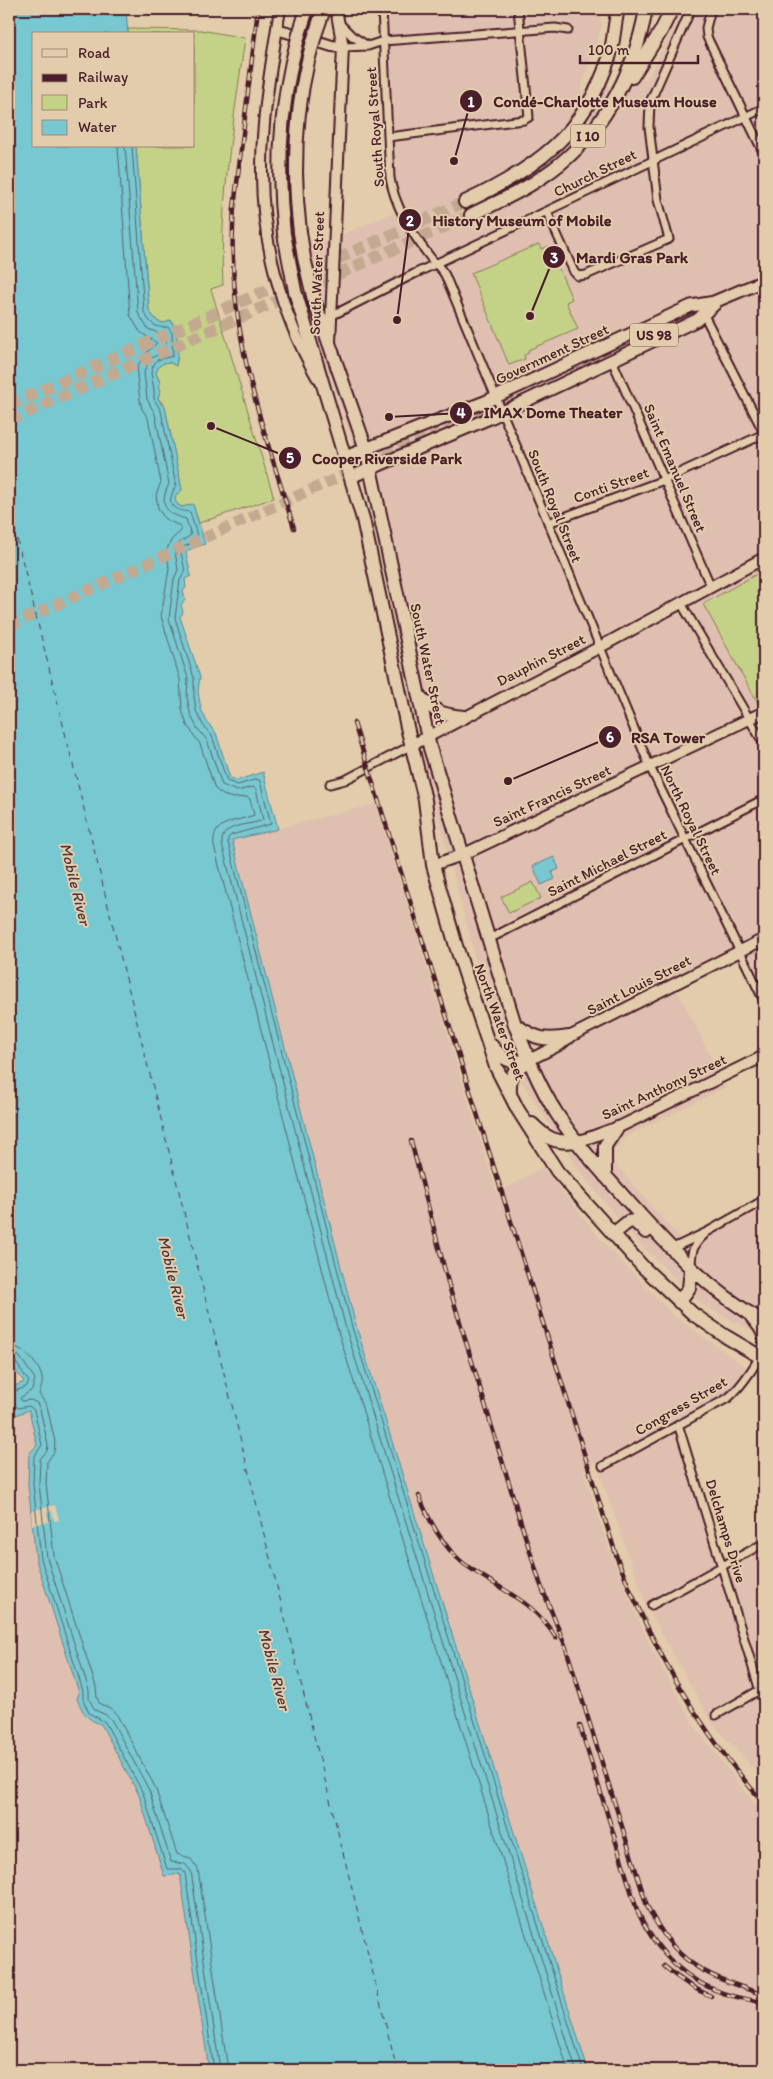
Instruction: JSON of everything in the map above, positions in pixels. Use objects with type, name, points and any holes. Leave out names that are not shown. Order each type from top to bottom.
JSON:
[{"type":"highway","name":"South Water Street","points":[[307,9],[290,71],[282,128],[280,170],[284,234],[296,291],[363,519],[412,745]]},
{"type":"highway","points":[[324,9],[308,60],[298,115],[296,184],[300,232],[310,287],[330,347]]},
{"type":"highway","name":"I 10","points":[[465,202],[511,180],[528,168],[550,150],[574,124],[592,96],[605,70],[613,43],[618,9]]},
{"type":"highway","name":"I 10","points":[[471,214],[518,192],[558,166],[588,136],[612,102],[632,63],[641,35],[646,9]]},
{"type":"highway","points":[[612,102],[635,73],[672,9]]},
{"type":"highway","name":"South Water Street","points":[[330,347],[366,449],[371,469],[427,737]]},
{"type":"highway","points":[[418,695],[441,714],[464,717]]},
{"type":"highway","name":"North Water Street","points":[[427,737],[515,1025],[529,1060],[552,1106],[576,1141],[670,1249],[691,1270],[741,1308],[764,1322]]},
{"type":"highway","name":"North Water Street","points":[[412,745],[425,800],[434,865],[456,946],[486,1039],[510,1097],[557,1171],[642,1267],[679,1302],[725,1336],[762,1358]]},
{"type":"highway","points":[[515,1025],[530,1035],[542,1039],[569,1037]]},
{"type":"highway","points":[[486,1039],[503,1059],[511,1062],[529,1060]]},
{"type":"highway","points":[[510,1097],[511,1075],[515,1069],[529,1060]]},
{"type":"highway","points":[[518,1110],[539,1132],[551,1140],[560,1142],[576,1141]]},
{"type":"highway","points":[[605,1176],[605,1146],[618,1128]]},
{"type":"highway","points":[[613,1234],[628,1222],[636,1221],[656,1242],[670,1249]]},
{"type":"highway","points":[[679,1302],[689,1288],[691,1270]]},
{"type":"main road","name":"Government Street","points":[[345,457],[495,397],[764,281]]},
{"type":"main road","name":"Government Street","points":[[351,477],[502,412],[701,309]]},
{"type":"main road","name":"Government Street","points":[[512,399],[608,357]]},
{"type":"street","name":"South Water Street","points":[[280,9],[270,74],[262,168],[267,241],[280,290],[292,324],[310,364],[325,390]]},
{"type":"street","name":"South Water Street","points":[[330,347],[343,47],[336,9]]},
{"type":"street","name":"South Royal Street","points":[[382,9],[390,178],[394,196],[410,229],[445,275],[600,647]]},
{"type":"street","points":[[388,137],[524,120],[528,117],[530,112],[518,9]]},
{"type":"street","points":[[547,212],[574,272],[578,276],[586,275],[669,239],[658,200],[649,127],[650,102],[691,9]]},
{"type":"street","points":[[712,9],[706,28],[707,37],[764,154]]},
{"type":"street","points":[[339,22],[352,36],[368,46]]},
{"type":"street","points":[[277,29],[332,46],[343,47],[368,46],[383,41],[519,30],[555,28],[568,30]]},
{"type":"street","name":"Church Street","points":[[331,316],[764,108]]},
{"type":"street","points":[[701,309],[764,434]]},
{"type":"street","name":"Saint Emanuel Street","points":[[608,357],[711,587]]},
{"type":"street","name":"Conti Street","points":[[548,523],[664,480],[764,434]]},
{"type":"street","name":"Dauphin Street","points":[[330,784],[345,780],[600,647],[764,558]]},
{"type":"street","points":[[681,604],[764,744]]},
{"type":"street","name":"North Royal Street","points":[[600,647],[650,767],[764,1001]]},
{"type":"street","name":"Saint Francis Street","points":[[434,865],[462,855],[764,712]]},
{"type":"street","name":"Saint Michael Street","points":[[489,939],[764,799]]},
{"type":"street","name":"Saint Louis Street","points":[[529,1060],[561,1044],[569,1037],[764,939]]},
{"type":"street","name":"Saint Anthony Street","points":[[576,1141],[586,1140],[604,1131],[618,1128],[764,1056]]},
{"type":"street","points":[[670,1249],[707,1232],[764,1200]]},
{"type":"street","points":[[691,1270],[691,1251],[694,1245],[707,1232]]},
{"type":"street","points":[[741,1308],[762,1336],[762,1358]]},
{"type":"street","name":"Congress Street","points":[[603,1466],[728,1398],[746,1380],[762,1358]]},
{"type":"street","name":"Delchamps Drive","points":[[678,1424],[762,1689],[764,1704]]},
{"type":"street","points":[[652,1605],[764,1543]]},
{"type":"street","points":[[716,1715],[762,1689]]},
{"type":"shaded area","points":[[386,9],[597,9],[602,25],[580,91],[647,79],[683,9],[764,9],[764,1012],[737,958],[676,988],[726,1087],[627,1136],[614,1151],[614,1163],[680,1239],[764,1195],[764,1337],[703,1305],[633,1237],[582,1174],[520,1079],[485,994],[423,760],[387,580],[359,461],[321,351],[294,255],[403,209],[395,189]]},
{"type":"shaded area","points":[[376,804],[497,1194],[543,1167],[601,1240],[674,1316],[746,1367],[736,1387],[680,1418],[725,1560],[764,1539],[764,1780],[712,1723],[647,1607],[596,1463],[583,1470],[611,1555],[650,1646],[694,1725],[764,1814],[764,2070],[602,2070],[587,2067],[356,1326],[232,840]]},
{"type":"shaded area","points":[[9,1402],[13,1412],[29,1410],[33,1426],[37,1446],[28,1484],[36,1560],[79,1693],[77,1699],[85,1717],[92,1722],[101,1724],[139,1795],[164,1876],[180,1874],[209,2070],[9,2070]]},
{"type":"green space","points":[[128,29],[201,30],[245,38],[225,192],[222,254],[223,285],[211,289],[274,498],[199,523],[193,505],[182,507],[175,500],[176,495],[182,490],[165,407],[158,398],[160,383],[156,373],[164,363],[176,366],[178,343],[176,331],[171,320],[165,323],[158,322],[149,311],[136,148],[195,148],[195,32],[128,32]]},
{"type":"green space","points":[[539,244],[541,249],[549,246],[572,299],[566,302],[578,329],[528,350],[529,353],[524,355],[525,359],[509,365],[471,273]]},
{"type":"green space","points":[[764,570],[764,700],[759,705],[703,604]]},
{"type":"green space","points":[[533,882],[541,898],[509,913],[501,897]]},
{"type":"water","name":"Mobile River","points":[[9,9],[126,9],[128,32],[32,32],[32,148],[136,148],[149,311],[158,322],[165,323],[171,320],[176,331],[178,343],[176,366],[164,363],[156,373],[160,383],[158,386],[161,389],[158,398],[165,407],[182,490],[176,495],[175,500],[182,507],[193,504],[205,544],[188,550],[186,553],[191,576],[185,579],[186,588],[183,591],[185,600],[181,605],[183,612],[180,617],[200,677],[198,692],[201,709],[207,722],[216,733],[230,778],[238,780],[263,772],[278,829],[232,840],[356,1326],[587,2067],[602,2070],[209,2070],[180,1874],[164,1876],[139,1795],[101,1724],[92,1720],[81,1708],[77,1699],[79,1693],[36,1560],[28,1484],[29,1454],[37,1445],[29,1410],[16,1415],[9,1402],[9,1388],[24,1382],[9,1361]]},
{"type":"water","points":[[554,857],[559,869],[552,872],[555,879],[541,885],[533,866]]},
{"type":"pier","points":[[55,1505],[59,1520],[54,1521],[52,1511],[47,1513],[49,1522],[32,1525],[31,1511]]},
{"type":"ferry route","points":[[9,507],[397,2070]]},
{"type":"tunnel","points":[[9,405],[465,202]]},
{"type":"tunnel","points":[[9,420],[471,215]]},
{"type":"tunnel","points":[[9,626],[512,399]]},
{"type":"railway","points":[[258,9],[234,208],[233,251],[235,292],[240,332],[248,371],[294,528]]},
{"type":"railway","points":[[354,723],[617,1558],[646,1624],[680,1687],[719,1747],[764,1803]]},
{"type":"railway","points":[[411,1141],[449,1286],[522,1526],[540,1583],[565,1645],[647,1906],[670,1943],[694,1965],[724,1980],[764,1995]]},
{"type":"railway","points":[[419,1496],[437,1532],[455,1556],[537,1613],[556,1638]]},
{"type":"railway","points":[[580,1726],[637,1910],[647,1930],[659,1947],[687,1975],[722,1993],[764,2002]]},
{"type":"railway","points":[[664,1966],[686,1983],[711,1996]]},
{"type":"place","name":"Condé-Charlotte Museum House","points":[[454,161]]},
{"type":"place","name":"Mardi Gras Park","points":[[530,316]]},
{"type":"place","name":"History Museum of Mobile","points":[[397,320]]},
{"type":"place","name":"IMAX Dome Theater","points":[[389,417]]},
{"type":"place","name":"Cooper Riverside Park","points":[[211,426]]},
{"type":"place","name":"RSA Tower","points":[[508,781]]}]
